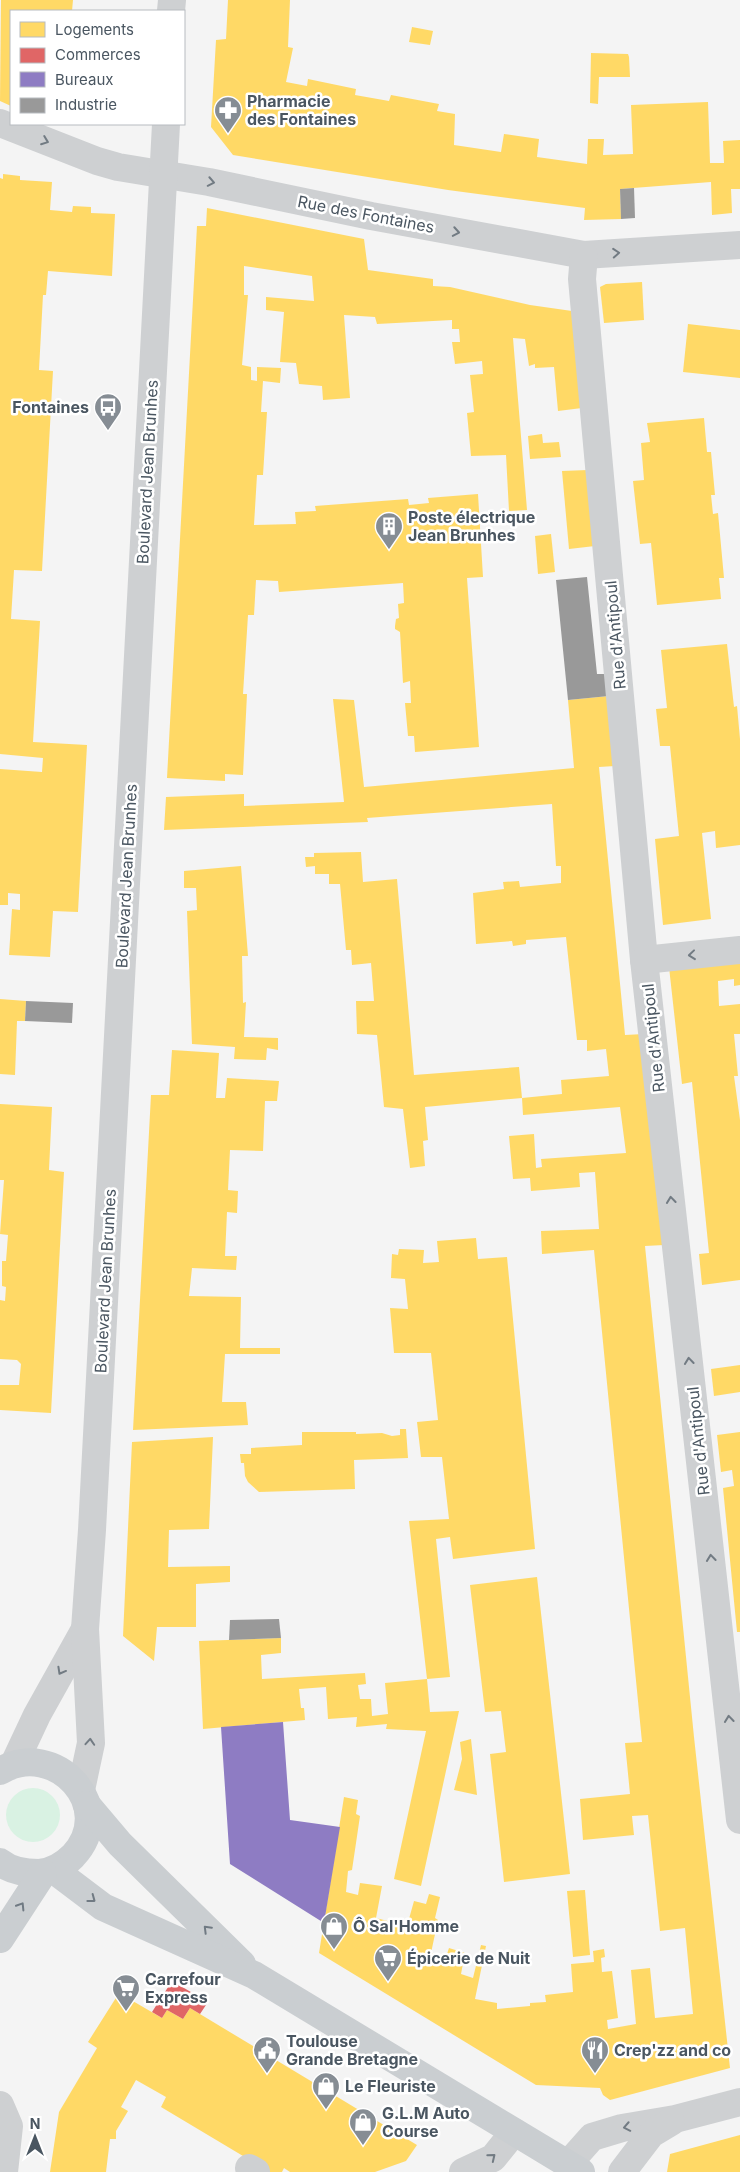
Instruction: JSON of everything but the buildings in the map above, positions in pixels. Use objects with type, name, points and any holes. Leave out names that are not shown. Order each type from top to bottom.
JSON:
[{"type":"main road","points":[[6,1766],[35,1762],[53,1767],[69,1776],[120,1844],[254,1976]]},
{"type":"main road","points":[[0,1862],[23,1872],[48,1871],[68,1861],[78,1850],[86,1836],[89,1821],[84,1797]]},
{"type":"main road","points":[[0,1939],[48,1871]]},
{"type":"main road","points":[[48,1871],[103,1907],[254,1976],[575,2168]]},
{"type":"street","name":"Rue des Fontaines","points":[[0,123],[97,161],[118,167],[163,173],[371,216],[584,255],[740,245]]},
{"type":"street","name":"Boulevard Jean Brunhes","points":[[84,1797],[90,1743],[85,1629],[93,1510],[166,125]]},
{"type":"street","name":"Rue d'Antipoul","points":[[584,255],[582,279],[644,960],[740,1820]]},
{"type":"street","points":[[644,960],[740,950]]},
{"type":"street","name":"Boulevard Jean Brunhes","points":[[6,1766],[37,1716],[85,1629]]},
{"type":"street","points":[[575,2168],[592,2137],[622,2128],[675,2120],[740,2102]]},
{"type":"street","points":[[0,2105],[9,2126],[4,2172]]},
{"type":"street","points":[[622,2172],[651,2134],[675,2120]]},
{"type":"street","points":[[463,2172],[493,2158],[514,2132]]},
{"type":"green space","points":[[33,1788],[43,1790],[52,1796],[58,1805],[60,1815],[58,1825],[52,1834],[43,1840],[33,1842],[23,1840],[14,1834],[8,1825],[6,1815],[8,1805],[14,1796],[23,1790]]},
{"type":"place","name":"Pharmacie des Fontaines","points":[[228,134]]},
{"type":"place","name":"Fontaines","points":[[108,431]]},
{"type":"place","name":"Poste électrique Jean Brunhes","points":[[389,550]]},
{"type":"place","name":"Ô Sal'Homme","points":[[334,1950]]},
{"type":"place","name":"Épicerie de Nuit","points":[[388,1982]]},
{"type":"place","name":"Carrefour Express","points":[[126,2012]]},
{"type":"place","name":"Toulouse Grande Bretagne","points":[[267,2074]]},
{"type":"place","name":"Crep'zz and co","points":[[595,2074]]},
{"type":"place","name":"Le Fleuriste","points":[[326,2110]]},
{"type":"place","name":"G.L.M Auto Course","points":[[363,2146]]}]
